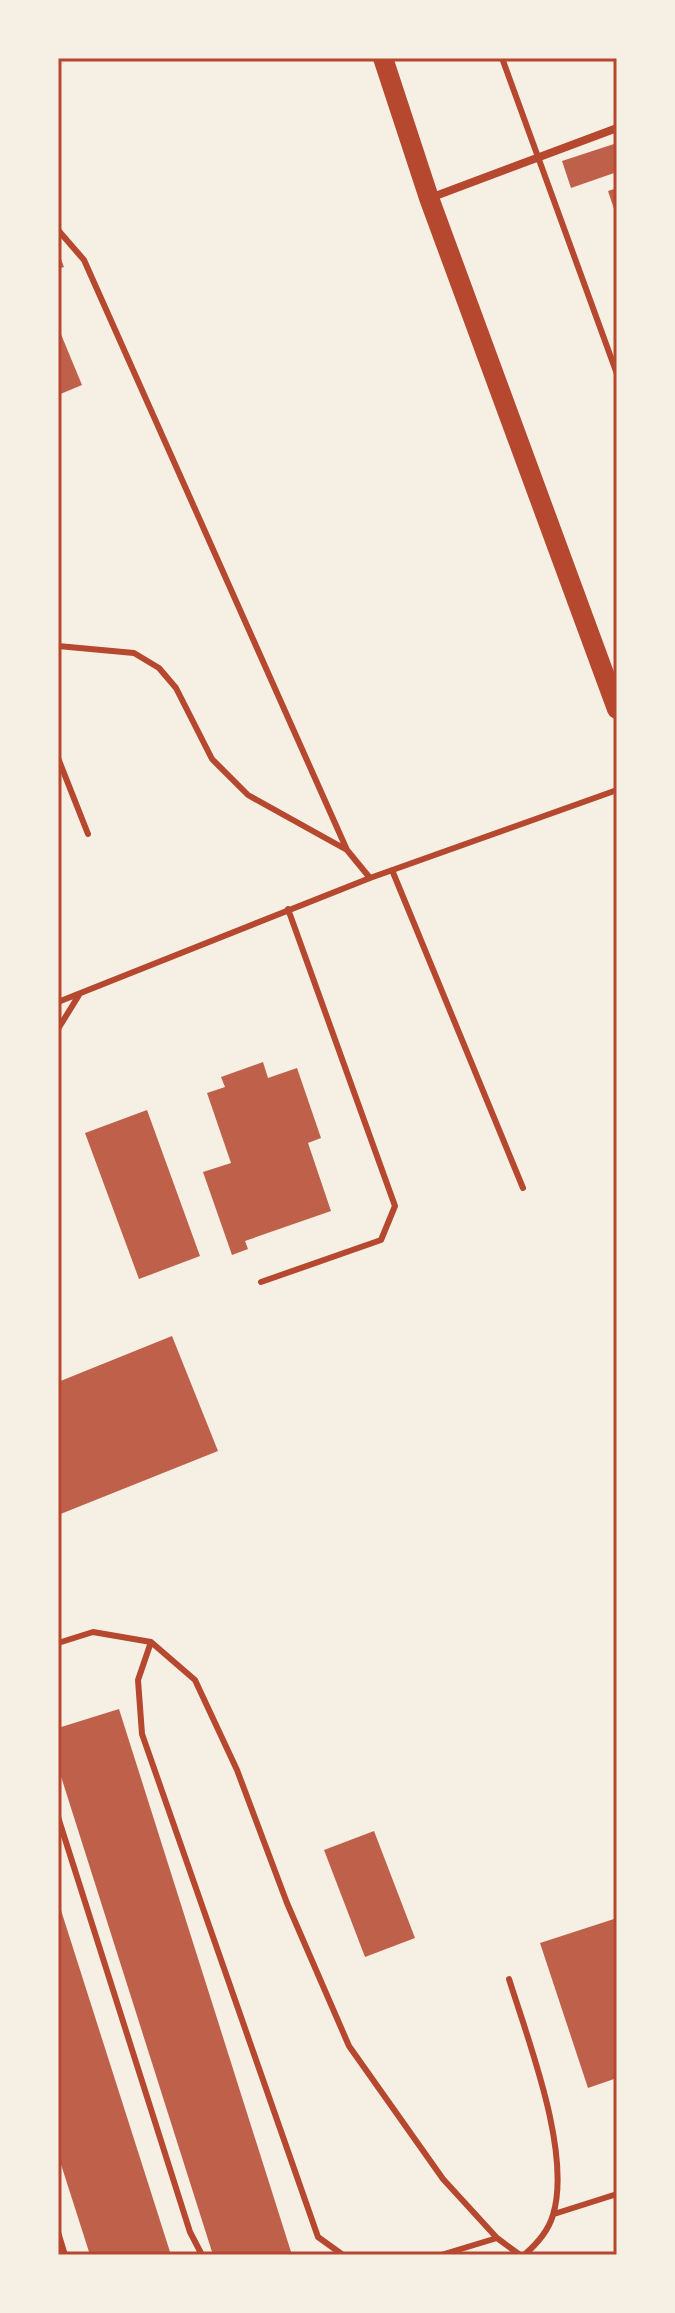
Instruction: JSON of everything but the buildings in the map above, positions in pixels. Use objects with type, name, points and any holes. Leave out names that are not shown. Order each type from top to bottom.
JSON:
[{"type":"main road","points":[[383,58],[429,198],[617,709]]},
{"type":"street","points":[[429,198],[617,128]]},
{"type":"lane","points":[[502,58],[535,157],[617,374]]},
{"type":"lane","points":[[58,230],[84,260],[347,850],[370,878]]},
{"type":"lane","points":[[58,646],[134,653],[159,668],[176,688],[212,759],[248,795],[347,850]]},
{"type":"lane","points":[[58,758],[88,834]]},
{"type":"lane","points":[[58,1002],[288,909],[617,790]]},
{"type":"lane","points":[[392,870],[523,1188]]},
{"type":"lane","points":[[261,1282],[381,1240],[395,1206],[288,909]]},
{"type":"lane","points":[[58,1029],[79,995]]},
{"type":"lane","points":[[58,1643],[93,1632],[151,1642],[195,1680],[237,1770],[287,1903],[349,2046],[443,2179],[497,2238],[522,2255],[541,2240],[554,2214],[556,2163],[550,2113],[509,1979]]},
{"type":"lane","points":[[151,1642],[138,1680],[142,1734],[287,2156],[318,2237],[343,2255]]},
{"type":"lane","points":[[58,1817],[190,2232],[202,2255]]},
{"type":"lane","points":[[554,2214],[617,2194]]},
{"type":"lane","points":[[58,2232],[65,2255]]},
{"type":"lane","points":[[441,2255],[497,2238]]}]
